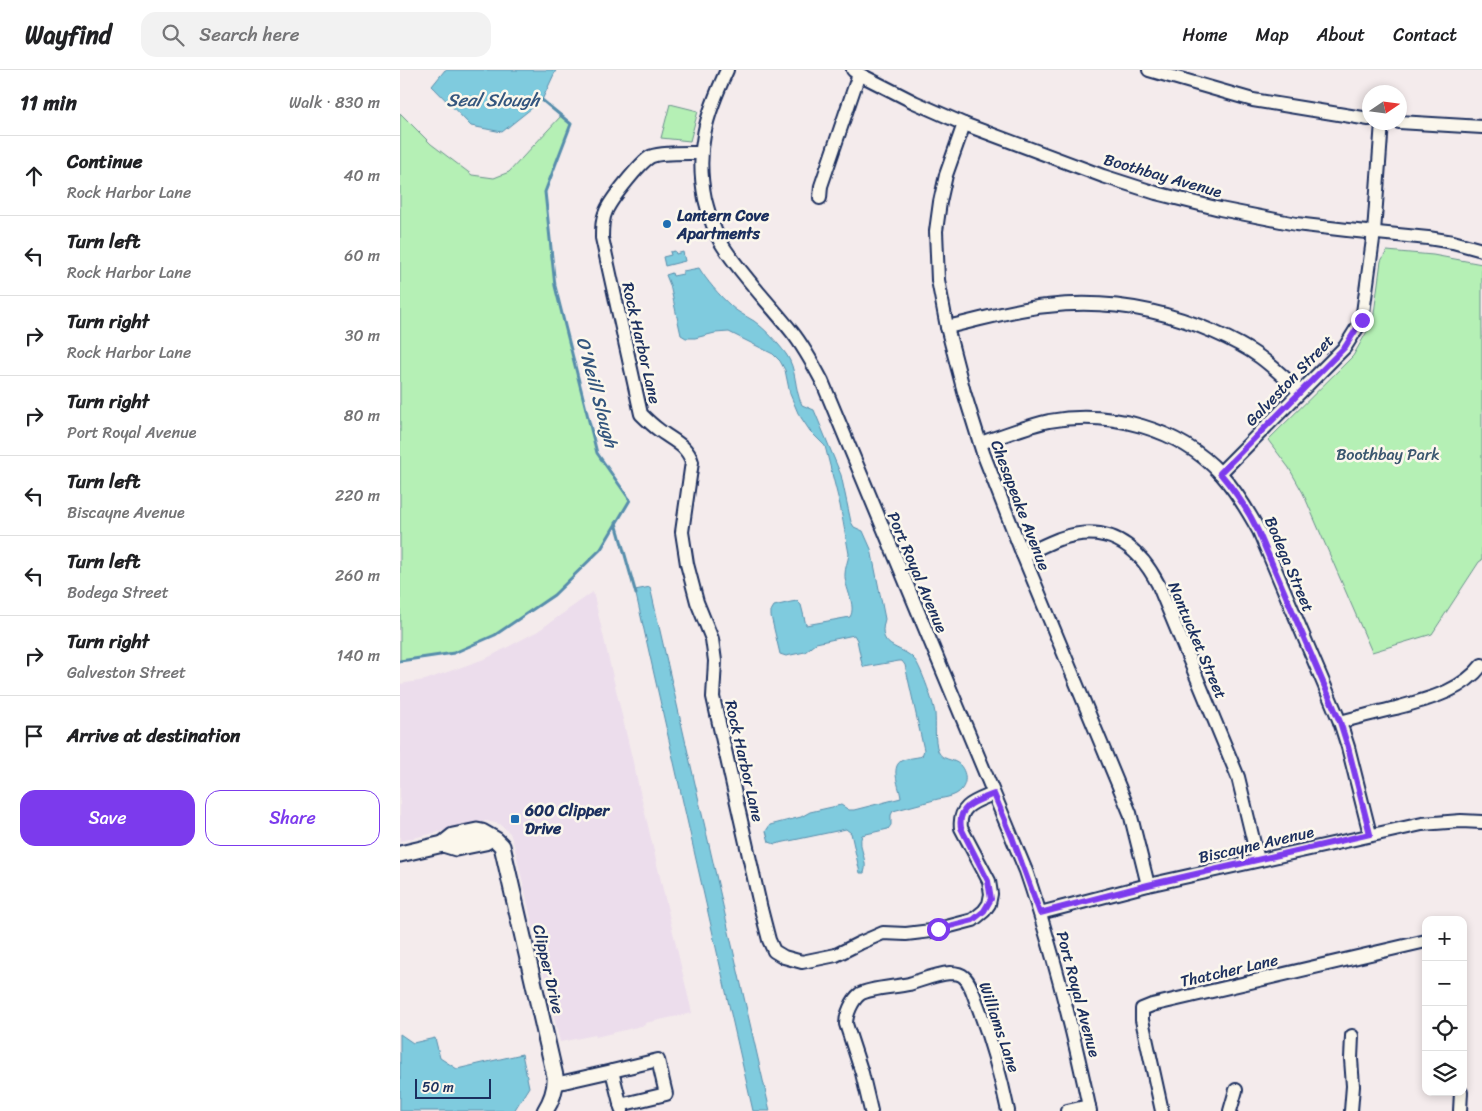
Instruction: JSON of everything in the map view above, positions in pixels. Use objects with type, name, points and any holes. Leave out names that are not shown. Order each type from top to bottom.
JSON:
[{"type":"street","name":"Port Royal Avenue","points":[[727,70],[706,122],[701,153],[703,189],[714,228],[722,245],[743,274],[793,333],[809,355],[818,373],[1016,845],[1040,913],[1066,1002],[1090,1109]]},
{"type":"street","points":[[1149,70],[1253,100],[1362,118]]},
{"type":"street","points":[[820,198],[821,186],[856,72]]},
{"type":"street","name":"Boothbay Avenue","points":[[856,72],[914,102],[964,124],[1103,176],[1156,193],[1220,209],[1296,224],[1436,239],[1482,250]]},
{"type":"street","points":[[1407,123],[1482,128]]},
{"type":"street","name":"Chesapeake Avenue","points":[[964,124],[946,175],[936,231],[938,280],[947,328],[980,443],[1023,555],[1130,813],[1148,885]]},
{"type":"street","name":"Galveston Street","points":[[1220,473],[1345,347],[1362,320],[1374,232],[1381,130]]},
{"type":"street","name":"Rock Harbor Lane","points":[[701,153],[652,156],[640,166],[619,191],[606,211],[602,238],[642,414],[659,430],[685,448],[692,462],[682,538],[697,602],[712,639],[715,661],[713,697],[761,909],[769,940],[774,951],[784,957],[802,962],[836,955],[883,933],[906,934],[973,920],[989,904],[991,894],[988,881],[961,828],[960,821],[965,808],[994,794]]},
{"type":"street","points":[[947,328],[1045,306],[1075,303],[1126,306],[1162,313],[1189,321],[1232,340],[1259,356],[1300,392]]},
{"type":"street","name":"Bodega Street","points":[[980,443],[1049,421],[1097,418],[1125,421],[1173,438],[1197,453],[1220,473],[1251,516],[1340,722],[1370,834]]},
{"type":"street","name":"Nantucket Street","points":[[1023,555],[1060,539],[1074,535],[1096,534],[1115,538],[1130,547],[1144,561],[1158,584],[1238,776],[1258,860]]},
{"type":"street","points":[[1340,722],[1430,699],[1459,686],[1476,673],[1482,665]]},
{"type":"street","name":"Biscayne Avenue","points":[[1040,913],[1148,885],[1370,834],[1422,824],[1461,821],[1482,822]]},
{"type":"street","name":"Clipper Drive","points":[[400,854],[443,844],[453,836],[477,831],[501,844],[504,850],[553,1067],[555,1084],[552,1097],[544,1111]]},
{"type":"street","name":"Thatcher Lane","points":[[1162,1111],[1142,1020],[1142,1009],[1152,1005],[1422,942]]},
{"type":"street","name":"Williams Lane","points":[[871,1111],[862,1073],[846,1024],[846,1018],[852,1004],[860,994],[949,973],[964,976],[968,982],[982,1017],[997,1064],[1008,1111]]},
{"type":"street","points":[[1351,1111],[1353,1086],[1352,1036]]},
{"type":"street","points":[[555,1084],[658,1060],[666,1094],[621,1108],[612,1071]]},
{"type":"street","points":[[1230,1111],[1236,1090]]},
{"type":"street","points":[[1460,1111],[1461,1096]]},
{"type":"street","points":[[1067,1111],[1090,1109]]},
{"type":"shaded area","points":[[593,592],[692,1013],[645,1023],[645,1025],[596,1037],[595,1035],[560,1042],[510,833],[500,824],[486,821],[400,841],[400,684],[425,680],[487,658],[538,631]]},
{"type":"green space","points":[[670,104],[698,111],[690,141],[661,138]]},
{"type":"green space","points":[[400,113],[431,144],[472,175],[494,178],[509,172],[561,116],[571,124],[545,192],[555,286],[597,453],[630,500],[601,549],[554,595],[495,635],[454,653],[400,661]]},
{"type":"green space","name":"Boothbay Park","points":[[1387,251],[1433,255],[1482,264],[1482,560],[1432,634],[1372,652],[1303,493],[1289,468],[1268,440],[1353,356],[1373,321],[1381,261]]},
{"type":"water","name":"Seal Slough","points":[[445,70],[556,70],[542,100],[502,132],[471,126],[432,86]]},
{"type":"water","points":[[675,251],[676,254],[683,252],[685,261],[665,266],[663,257],[671,255],[670,252]]},
{"type":"water","points":[[699,268],[722,297],[736,310],[763,328],[790,360],[799,399],[802,405],[814,410],[841,475],[851,522],[854,527],[863,531],[871,549],[885,619],[884,637],[893,646],[912,657],[917,663],[934,708],[938,751],[945,758],[960,765],[964,772],[964,785],[956,794],[893,811],[891,825],[888,829],[862,835],[864,873],[860,873],[851,833],[846,829],[775,844],[769,842],[766,831],[770,825],[801,817],[810,812],[841,805],[849,810],[854,810],[901,798],[896,768],[903,760],[922,756],[924,750],[905,665],[902,661],[899,661],[864,667],[854,635],[816,643],[805,652],[786,656],[780,654],[771,616],[774,606],[797,601],[801,605],[806,625],[850,617],[852,607],[845,579],[845,569],[849,554],[840,505],[825,446],[810,431],[798,413],[790,394],[785,370],[780,361],[773,354],[729,332],[695,338],[686,338],[681,335],[666,275],[672,273],[673,276],[683,274],[683,271]]},
{"type":"water","points":[[650,587],[770,1111],[753,1111],[635,590]]},
{"type":"water","points":[[400,1034],[413,1043],[435,1038],[440,1058],[457,1069],[522,1054],[529,1087],[514,1111],[400,1111]]},
{"type":"waterway","name":"O'Neill Slough","points":[[400,661],[454,653],[495,635],[554,595],[601,549],[630,500],[597,453],[555,286],[545,192],[571,124],[542,100]]},
{"type":"waterway","points":[[616,523],[636,594]]},
{"type":"place","name":"Lantern Cove Apartments","points":[[667,224]]},
{"type":"place","name":"600 Clipper Drive","points":[[515,819]]},
{"type":"route","points":[[938,929],[973,920],[989,904],[991,899],[988,881],[961,828],[960,821],[965,808],[994,794],[1026,871],[1040,913],[1148,885],[1370,834],[1340,722],[1251,516],[1220,473],[1345,347],[1362,320]]}]
